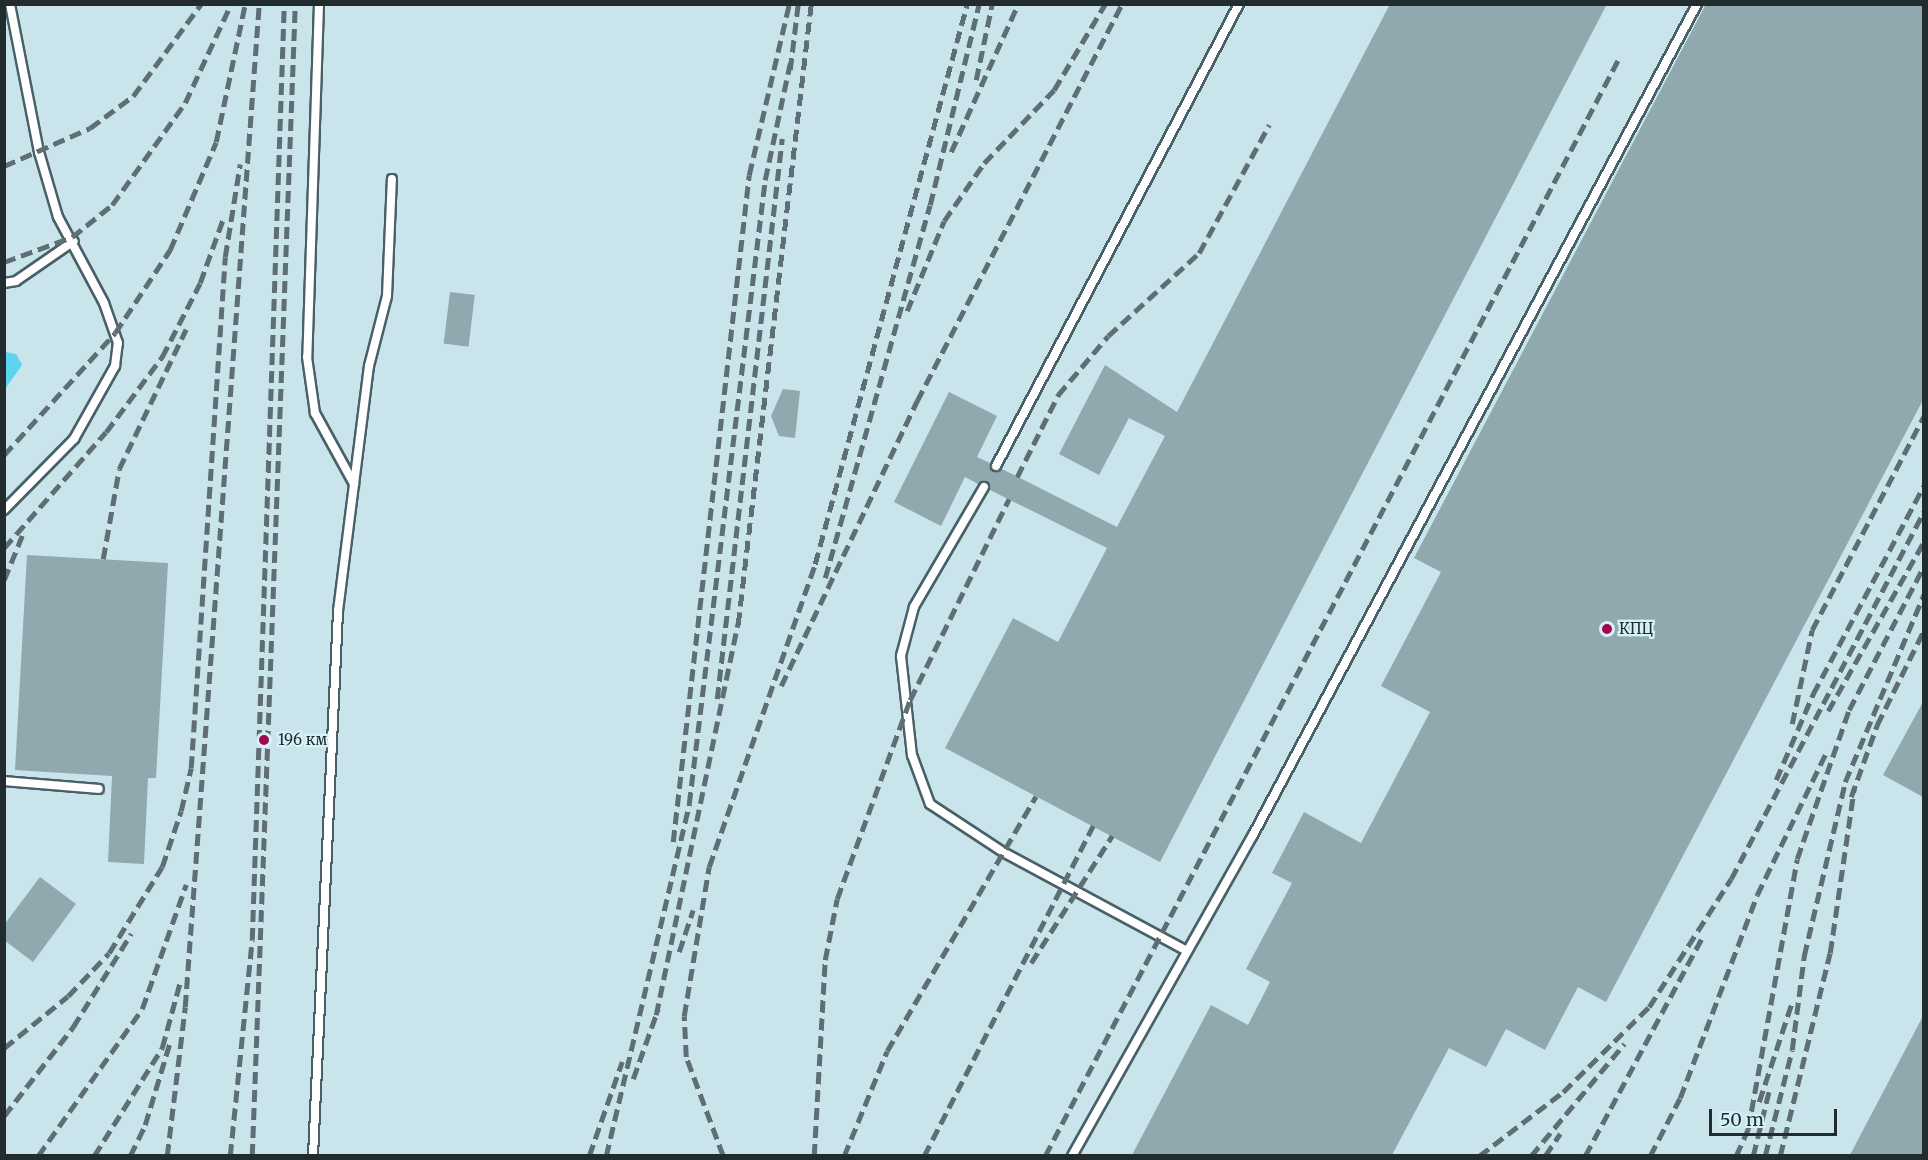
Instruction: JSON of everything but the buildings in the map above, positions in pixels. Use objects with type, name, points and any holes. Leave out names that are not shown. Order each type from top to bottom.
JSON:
[{"type":"lane","points":[[4,510],[74,439],[115,366],[115,333],[74,241],[58,217],[39,152],[10,4]]},
{"type":"lane","points":[[319,4],[307,357],[315,413],[355,484]]},
{"type":"lane","points":[[996,466],[1239,4]]},
{"type":"lane","points":[[1072,1155],[1187,951],[1697,4]]},
{"type":"lane","points":[[314,1155],[338,612],[369,366],[387,296],[392,179]]},
{"type":"lane","points":[[4,283],[16,281],[74,241]]},
{"type":"lane","points":[[984,487],[914,607],[901,656],[912,755],[930,804],[1003,852],[1187,951]]},
{"type":"lane","points":[[4,781],[99,789]]},
{"type":"water","points":[[5,352],[16,354],[22,365],[5,389]]},
{"type":"railway","points":[[4,166],[90,128],[133,96],[201,4]]},
{"type":"railway","points":[[4,262],[72,237],[112,205],[185,103],[231,4]]},
{"type":"railway","points":[[4,455],[115,333],[170,250],[216,142],[245,4]]},
{"type":"railway","points":[[167,1156],[185,1007],[259,4]]},
{"type":"railway","points":[[230,1156],[252,940],[284,4]]},
{"type":"railway","points":[[252,1156],[295,4]]},
{"type":"railway","points":[[673,842],[749,175],[789,4]]},
{"type":"railway","points":[[790,70],[798,4]]},
{"type":"railway","points":[[656,1015],[738,624],[811,4]]},
{"type":"railway","points":[[723,1156],[686,1057],[684,1016],[709,867],[815,564],[967,4]]},
{"type":"railway","points":[[825,578],[930,205],[979,4]]},
{"type":"railway","points":[[976,80],[992,4]]},
{"type":"railway","points":[[951,152],[1018,4]]},
{"type":"railway","points":[[907,311],[944,221],[984,163],[1054,90],[1105,4]]},
{"type":"railway","points":[[781,686],[917,401],[1122,4]]},
{"type":"railway","points":[[1045,1156],[1620,56]]},
{"type":"railway","points":[[606,1156],[689,804],[765,180],[790,63]]},
{"type":"railway","points":[[1017,477],[1058,395],[1108,336],[1199,253],[1269,125]]},
{"type":"railway","points":[[717,699],[782,139]]},
{"type":"railway","points":[[4,1048],[68,996],[109,953],[162,867],[181,811],[191,768],[225,257],[240,164]]},
{"type":"railway","points":[[4,548],[106,432],[162,357],[200,283],[223,219]]},
{"type":"railway","points":[[103,559],[119,469],[186,329]]},
{"type":"railway","points":[[1792,724],[1812,630],[1924,416]]},
{"type":"railway","points":[[1776,780],[1813,694],[1924,485]]},
{"type":"railway","points":[[814,1156],[825,960],[837,899],[910,700],[1009,499]]},
{"type":"railway","points":[[1479,1156],[1563,1092],[1649,1007],[1731,879],[1924,512]]},
{"type":"railway","points":[[4,580],[22,536]]},
{"type":"railway","points":[[1828,711],[1924,541]]},
{"type":"railway","points":[[1736,1156],[1748,1129],[1797,859],[1849,710],[1924,566]]},
{"type":"railway","points":[[1765,1156],[1792,1050],[1804,956],[1845,782],[1924,594]]},
{"type":"railway","points":[[1851,797],[1877,725],[1924,630]]},
{"type":"railway","points":[[1650,1156],[1680,1098],[1757,895],[1825,755]]},
{"type":"railway","points":[[1780,1156],[1830,953],[1854,789]]},
{"type":"railway","points":[[844,1156],[887,1051],[1036,796]]},
{"type":"railway","points":[[924,1156],[1093,826]]},
{"type":"railway","points":[[1031,963],[1112,836]]},
{"type":"railway","points":[[38,1156],[142,1009],[186,885]]},
{"type":"railway","points":[[679,952],[693,910]]},
{"type":"railway","points":[[4,1116],[73,1027],[131,934]]},
{"type":"railway","points":[[1585,1156],[1703,936]]},
{"type":"railway","points":[[94,1156],[162,1048],[180,982]]},
{"type":"railway","points":[[1759,1102],[1791,1005]]},
{"type":"railway","points":[[633,1079],[658,1009]]},
{"type":"railway","points":[[130,1156],[145,1125],[170,1042]]},
{"type":"railway","points":[[1531,1156],[1624,1044]]},
{"type":"railway","points":[[589,1156],[622,1062]]},
{"type":"railway","points":[[1753,1156],[1769,1091]]},
{"type":"railway","points":[[1545,1156],[1560,1134]]},
{"type":"place","name":"КПЦ","points":[[1607,629]]},
{"type":"place","name":"196 км","points":[[264,740]]}]
